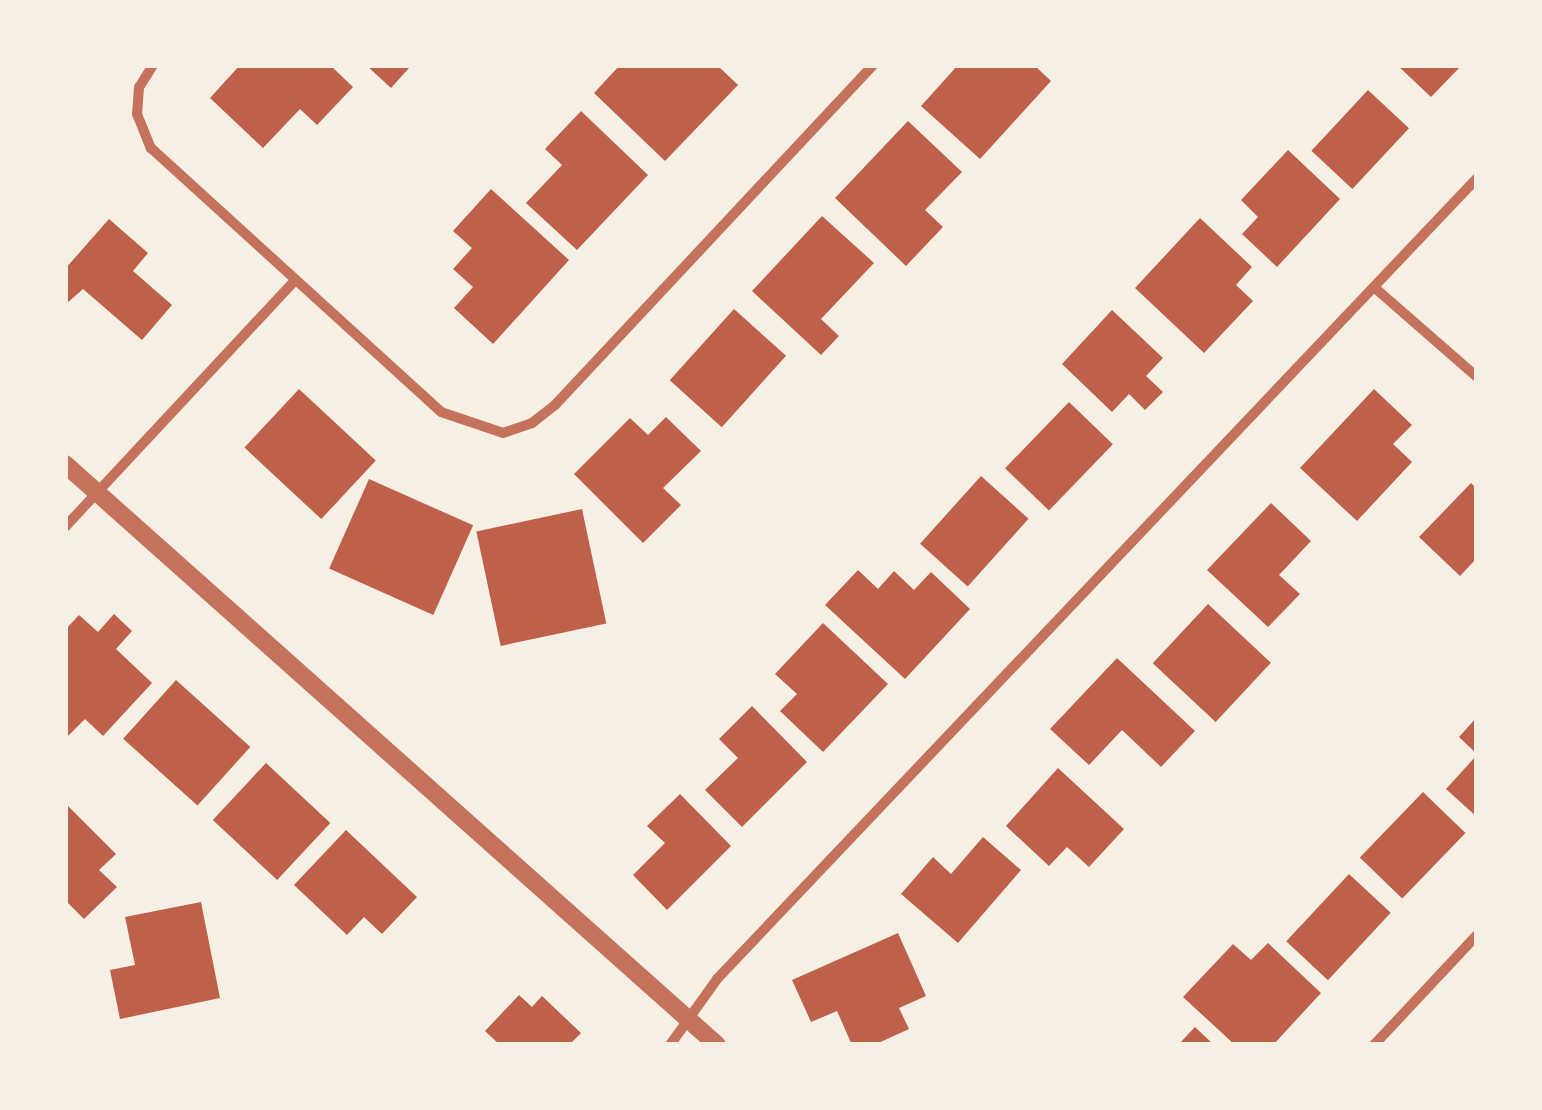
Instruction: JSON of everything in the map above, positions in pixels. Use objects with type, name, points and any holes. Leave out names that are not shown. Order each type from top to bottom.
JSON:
[{"type":"street","points":[[153,65],[139,87],[138,114],[151,148],[441,412],[503,433],[532,423],[555,405],[873,65]]},
{"type":"street","points":[[670,1045],[717,979],[1477,178]]},
{"type":"street","points":[[65,528],[295,280]]},
{"type":"street","points":[[1375,288],[1477,377]]},
{"type":"street","points":[[65,464],[717,1045]]},
{"type":"street","points":[[1374,1045],[1477,936]]},
{"type":"building","points":[[240,65],[330,65],[353,87],[317,125],[300,109],[263,148],[210,98]]},
{"type":"building","points":[[366,65],[406,65],[409,68],[391,88]]},
{"type":"building","points":[[620,65],[717,65],[738,85],[665,161],[594,93]]},
{"type":"building","points":[[958,65],[1034,65],[1051,81],[980,159],[921,106]]},
{"type":"building","points":[[1397,65],[1462,65],[1431,97]]},
{"type":"building","points":[[1368,90],[1409,128],[1352,189],[1311,151]]},
{"type":"building","points":[[581,111],[648,175],[577,250],[526,203],[562,165],[545,149]]},
{"type":"building","points":[[908,121],[962,172],[925,210],[943,227],[906,266],[835,198]]},
{"type":"building","points":[[1288,150],[1340,199],[1277,267],[1242,234],[1258,217],[1241,200]]},
{"type":"building","points":[[491,189],[569,260],[493,344],[454,308],[473,287],[453,269],[472,248],[453,231]]},
{"type":"building","points":[[822,216],[874,263],[821,319],[839,336],[821,355],[752,291]]},
{"type":"building","points":[[1200,218],[1252,267],[1236,285],[1253,301],[1204,353],[1135,288]]},
{"type":"building","points":[[109,219],[148,253],[133,271],[172,305],[142,340],[83,289],[65,305],[65,269]]},
{"type":"building","points":[[734,309],[786,356],[722,427],[670,380]]},
{"type":"building","points":[[1112,310],[1163,358],[1146,376],[1163,392],[1145,410],[1129,394],[1112,412],[1062,364]]},
{"type":"building","points":[[299,389],[376,461],[321,519],[244,448]]},
{"type":"building","points":[[1374,389],[1412,425],[1393,444],[1412,462],[1357,521],[1300,468]]},
{"type":"building","points":[[1069,402],[1113,444],[1049,511],[1005,468]]},
{"type":"building","points":[[666,417],[701,451],[663,488],[681,505],[643,543],[574,474],[630,418],[648,435]]},
{"type":"building","points":[[981,476],[1029,519],[968,586],[920,544]]},
{"type":"building","points":[[369,479],[473,525],[433,615],[329,569]]},
{"type":"building","points":[[1471,483],[1477,489],[1477,558],[1460,576],[1419,537]]},
{"type":"building","points":[[1271,503],[1311,541],[1279,575],[1300,594],[1268,627],[1207,570]]},
{"type":"building","points":[[582,509],[606,623],[501,646],[476,531]]},
{"type":"building","points":[[858,570],[878,589],[894,571],[914,590],[931,572],[970,609],[905,679],[825,605]]},
{"type":"building","points":[[1208,604],[1271,663],[1216,722],[1153,663]]},
{"type":"building","points":[[114,614],[132,631],[116,649],[152,683],[103,736],[85,719],[68,736],[65,630],[79,615],[98,632]]},
{"type":"building","points":[[823,623],[888,684],[823,752],[780,711],[797,694],[775,674]]},
{"type":"building","points":[[1117,658],[1195,731],[1161,767],[1122,730],[1089,765],[1050,729]]},
{"type":"building","points":[[176,680],[250,747],[197,806],[123,739]]},
{"type":"building","points":[[752,706],[807,762],[742,827],[705,790],[738,758],[719,739]]},
{"type":"building","points":[[1477,717],[1477,754],[1459,737]]},
{"type":"building","points":[[1477,755],[1477,817],[1446,789]]},
{"type":"building","points":[[266,763],[330,823],[277,880],[213,820]]},
{"type":"building","points":[[1058,768],[1124,829],[1089,867],[1067,847],[1049,866],[1006,826]]},
{"type":"building","points":[[1423,792],[1465,833],[1402,898],[1360,857]]},
{"type":"building","points":[[680,794],[731,846],[667,910],[633,875],[665,843],[647,826]]},
{"type":"building","points":[[65,803],[116,854],[99,870],[117,887],[84,919],[65,900]]},
{"type":"building","points":[[346,830],[417,897],[382,934],[364,917],[347,935],[294,885]]},
{"type":"building","points":[[983,837],[1021,870],[958,943],[901,894],[933,857],[951,874]]},
{"type":"building","points":[[1349,874],[1391,913],[1328,980],[1286,941]]},
{"type":"building","points":[[201,902],[220,998],[120,1019],[110,970],[135,965],[125,917]]},
{"type":"building","points":[[898,933],[926,996],[899,1008],[909,1029],[874,1045],[852,1045],[837,1011],[811,1022],[792,980]]},
{"type":"building","points":[[1268,943],[1321,993],[1273,1045],[1235,1045],[1183,997],[1233,944],[1251,960]]},
{"type":"building","points":[[519,995],[532,1007],[542,996],[581,1033],[569,1045],[500,1045],[485,1031]]},
{"type":"building","points":[[1195,1027],[1214,1045],[1178,1045]]}]
